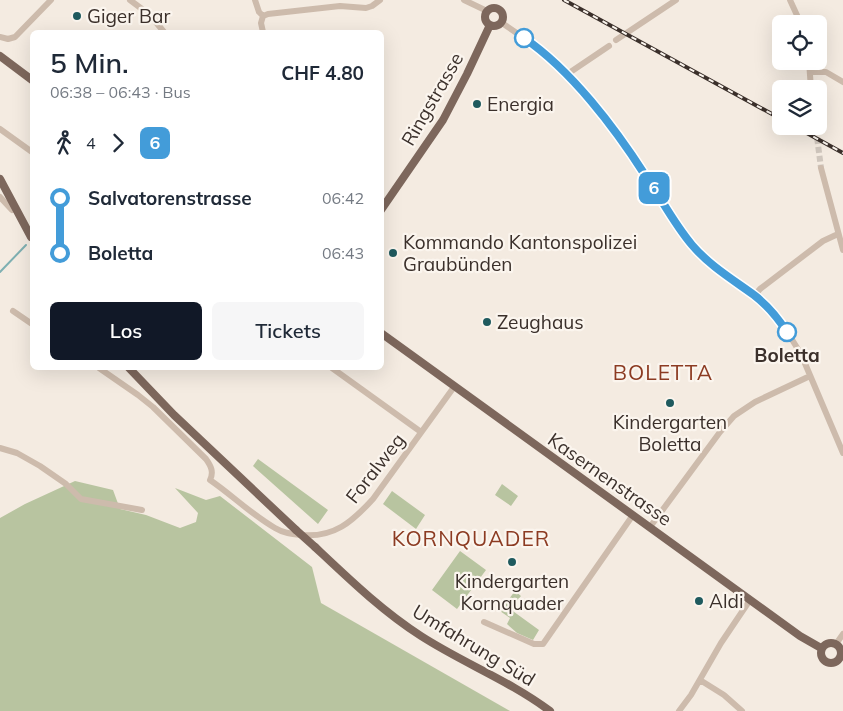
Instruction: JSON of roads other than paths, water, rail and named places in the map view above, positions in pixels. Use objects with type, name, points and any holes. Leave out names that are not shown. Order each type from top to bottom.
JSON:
[{"type":"main road","points":[[498,9],[502,0]]},
{"type":"main road","points":[[492,8],[498,9],[503,15],[502,23],[496,26],[490,25],[485,18],[487,11],[492,8]]},
{"type":"main road","name":"Ringstrasse","points":[[384,206],[444,117],[490,25]]},
{"type":"main road","points":[[0,56],[30,78]]},
{"type":"main road","points":[[0,179],[30,234]]},
{"type":"main road","points":[[0,190],[30,235]]},
{"type":"main road","name":"Kasernenstrasse","points":[[384,335],[800,636],[821,648]]},
{"type":"main road","name":"Umfahrung Süd","points":[[131,370],[174,415],[364,592],[419,635],[519,690],[550,711]]},
{"type":"main road","points":[[828,643],[836,644],[841,652],[840,663],[824,661],[820,655],[821,648],[828,643]]},
{"type":"street","points":[[2,38],[8,39],[15,36],[51,0]]},
{"type":"street","points":[[130,0],[150,15],[162,30]]},
{"type":"street","points":[[255,0],[259,12],[263,16]]},
{"type":"street","points":[[263,16],[340,6],[366,8],[380,0]]},
{"type":"street","points":[[464,0],[487,11]]},
{"type":"street","points":[[616,40],[676,0]]},
{"type":"street","points":[[793,1],[798,15]]},
{"type":"street","points":[[263,16],[261,23],[263,30]]},
{"type":"street","points":[[502,23],[540,49],[566,75],[617,134],[690,242],[720,272],[754,296],[772,312],[798,348],[843,452]]},
{"type":"street","points":[[566,75],[609,46]]},
{"type":"street","points":[[811,80],[810,72],[826,72],[843,82]]},
{"type":"street","points":[[0,129],[30,151]]},
{"type":"street","points":[[821,168],[843,250]]},
{"type":"street","points":[[0,197],[12,210]]},
{"type":"street","points":[[754,296],[760,289],[823,241],[838,234]]},
{"type":"street","points":[[12,311],[30,323]]},
{"type":"street","name":"Foralweg","points":[[102,370],[138,395],[206,459],[212,469],[213,475],[210,480],[276,529],[292,534],[310,536],[323,535],[334,531],[361,512],[373,499],[454,387]]},
{"type":"street","points":[[335,370],[421,432]]},
{"type":"street","points":[[650,527],[720,432],[734,416],[755,402],[810,376]]},
{"type":"street","points":[[0,448],[17,453],[40,466],[66,484],[81,499],[142,510]]},
{"type":"street","points":[[484,622],[534,644],[544,644],[633,515]]},
{"type":"street","points":[[678,711],[690,698],[721,643],[750,600]]},
{"type":"street","points":[[836,644],[843,634]]},
{"type":"street","points":[[700,680],[724,695],[742,711]]},
{"type":"waterway","points":[[0,272],[26,245]]},
{"type":"tunnel","points":[[817,135],[821,168]]},
{"type":"railway","points":[[564,0],[772,114]]},
{"type":"railway","points":[[810,135],[843,153]]},
{"type":"place","name":"Giger Bar","points":[[77,16]]},
{"type":"place","name":"Energia","points":[[477,104]]},
{"type":"place","name":"Kommando Kantonspolizei Graubünden","points":[[393,253]]},
{"type":"place","name":"Zeughaus","points":[[487,322]]},
{"type":"place","name":"Boletta","points":[[787,332]]},
{"type":"place","name":"Kindergarten Boletta","points":[[670,403]]},
{"type":"place","name":"Kindergarten Kornquader","points":[[512,562]]},
{"type":"place","name":"Aldi","points":[[699,601]]},
{"type":"district","name":"BOLETTA","points":[[663,372]]},
{"type":"district","name":"KORNQUADER","points":[[471,538]]}]
